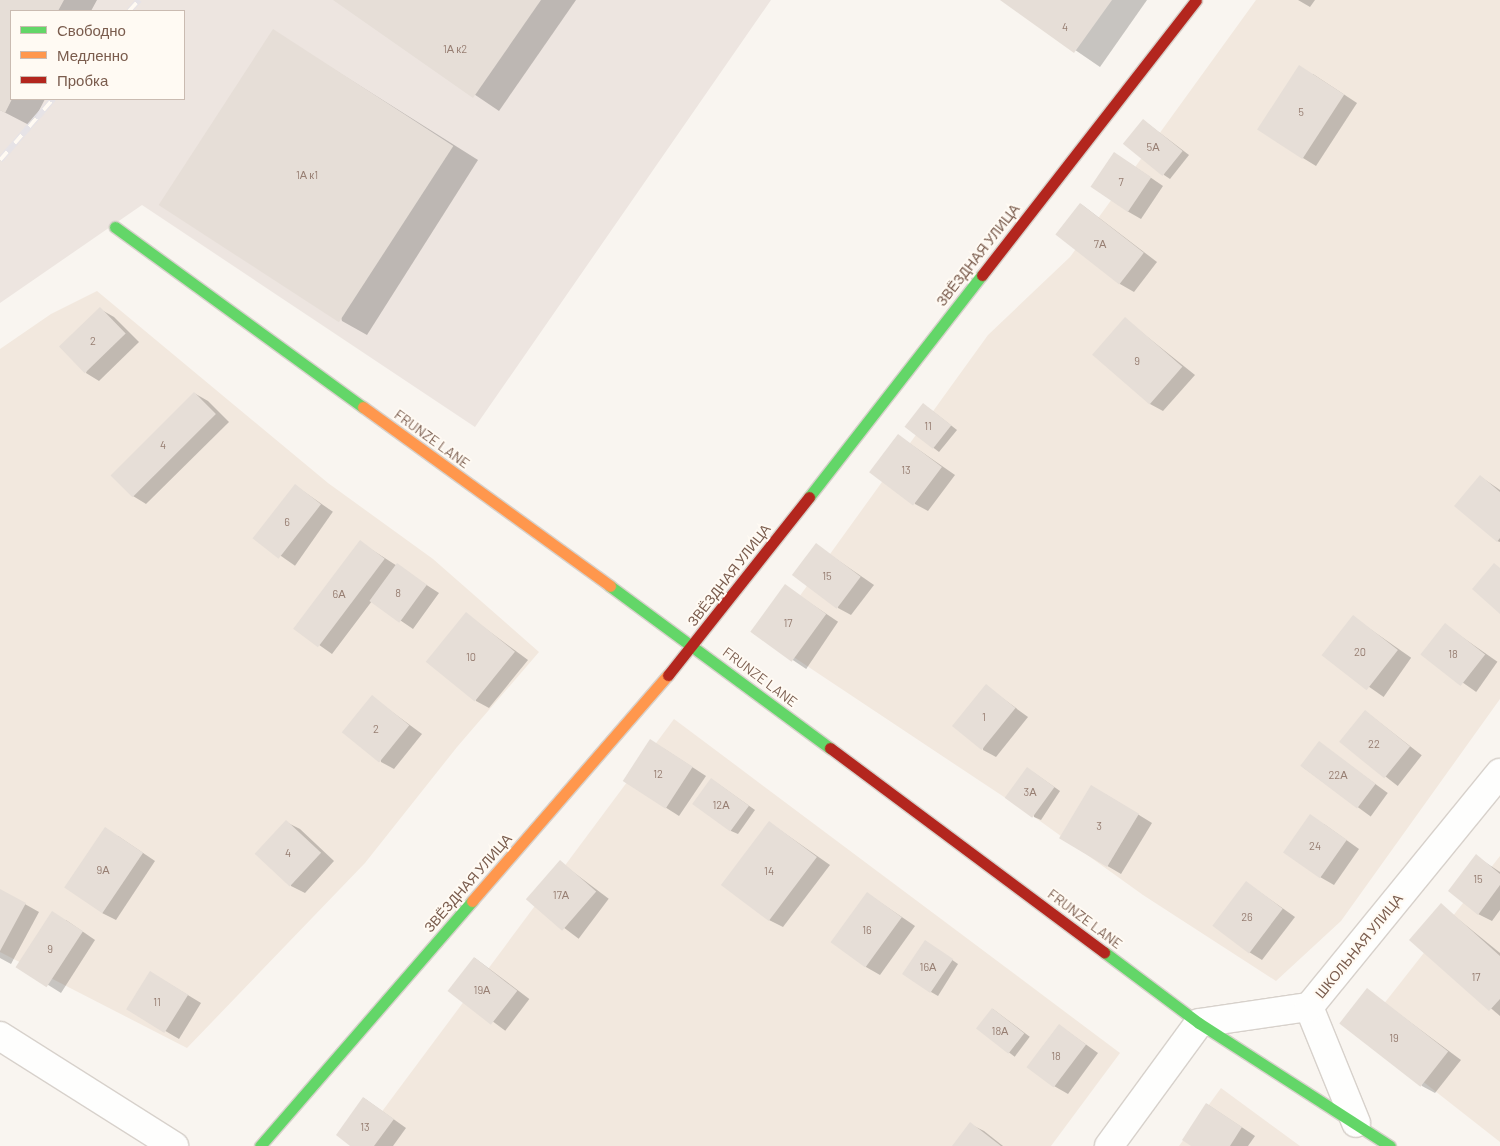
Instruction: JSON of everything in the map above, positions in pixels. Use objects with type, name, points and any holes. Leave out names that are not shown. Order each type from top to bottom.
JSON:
[{"type":"street","name":"ЗВЁЗДНАЯ УЛИЦА","points":[[260,1146],[693,646],[1196,0]]},
{"type":"street","name":"FRUNZE LANE","points":[[115,227],[693,646],[1199,1023],[1390,1146]]},
{"type":"street","name":"ШКОЛЬНАЯ УЛИЦА","points":[[1199,1023],[1309,1007],[1500,773]]},
{"type":"street","points":[[1309,1007],[1356,1123]]},
{"type":"street","points":[[1109,1146],[1199,1023]]},
{"type":"street","points":[[0,1036],[147,1132],[174,1146]]},
{"type":"shaded area","points":[[0,0],[771,0],[475,427],[142,205],[0,303]]},
{"type":"shaded area","points":[[1256,0],[1500,0],[1500,699],[1341,921],[1276,981],[1143,895],[1040,821],[768,640],[988,335],[1070,257]]},
{"type":"shaded area","points":[[97,291],[328,483],[433,559],[539,652],[457,747],[365,863],[187,1048],[0,952],[0,349],[51,314]]},
{"type":"shaded area","points":[[674,719],[1120,1053],[1051,1146],[367,1146],[360,1141]]},
{"type":"shaded area","points":[[1500,856],[1500,1142],[1361,1033]]},
{"type":"shaded area","points":[[1221,1088],[1300,1146],[1179,1146]]},
{"type":"building","points":[[0,0],[64,0],[59,10],[10,10],[12,100],[5,113],[0,110]]},
{"type":"building","points":[[333,0],[541,0],[473,98]]},
{"type":"building","points":[[1000,0],[1112,0],[1074,53]]},
{"type":"building","points":[[273,29],[453,146],[339,322],[159,205]]},
{"type":"building","points":[[1299,65],[1344,94],[1302,159],[1257,130]]},
{"type":"building","points":[[1143,119],[1183,151],[1162,176],[1123,144]]},
{"type":"building","points":[[1114,152],[1151,177],[1128,212],[1091,187]]},
{"type":"building","points":[[1080,203],[1144,253],[1119,284],[1055,235]]},
{"type":"building","points":[[100,307],[126,334],[85,373],[59,347]]},
{"type":"building","points":[[1125,317],[1182,367],[1150,405],[1092,355]]},
{"type":"building","points":[[194,392],[216,414],[132,497],[111,475]]},
{"type":"building","points":[[923,403],[951,425],[933,449],[905,427]]},
{"type":"building","points":[[898,434],[942,467],[913,505],[869,472]]},
{"type":"building","points":[[1480,475],[1500,492],[1500,538],[1497,542],[1454,506]]},
{"type":"building","points":[[295,484],[321,504],[279,559],[253,538]]},
{"type":"building","points":[[360,540],[385,559],[318,647],[293,629]]},
{"type":"building","points":[[816,543],[861,577],[837,609],[792,575]]},
{"type":"building","points":[[397,563],[427,585],[399,623],[369,601]]},
{"type":"building","points":[[1494,563],[1500,568],[1500,614],[1472,589]]},
{"type":"building","points":[[785,584],[826,614],[792,662],[750,632]]},
{"type":"building","points":[[466,612],[515,652],[475,701],[426,662]]},
{"type":"building","points":[[1353,615],[1398,650],[1367,690],[1322,655]]},
{"type":"building","points":[[1445,623],[1485,654],[1461,686],[1420,655]]},
{"type":"building","points":[[986,684],[1016,708],[982,750],[952,726]]},
{"type":"building","points":[[372,695],[409,725],[379,763],[342,732]]},
{"type":"building","points":[[1365,710],[1410,747],[1384,778],[1339,742]]},
{"type":"building","points":[[650,739],[693,767],[666,809],[623,781]]},
{"type":"building","points":[[1319,741],[1376,784],[1357,808],[1300,766]]},
{"type":"building","points":[[1027,767],[1055,787],[1032,818],[1005,798]]},
{"type":"building","points":[[711,778],[749,806],[730,832],[692,804]]},
{"type":"building","points":[[1091,785],[1139,814],[1107,867],[1059,838]]},
{"type":"building","points":[[1310,814],[1347,840],[1320,878],[1283,853]]},
{"type":"building","points":[[286,820],[321,853],[290,886],[255,854]]},
{"type":"building","points":[[769,821],[817,857],[769,921],[721,885]]},
{"type":"building","points":[[105,827],[143,853],[102,913],[64,888]]},
{"type":"building","points":[[1476,854],[1500,874],[1500,885],[1478,915],[1448,891]]},
{"type":"building","points":[[560,860],[596,891],[562,931],[526,899]]},
{"type":"building","points":[[1246,881],[1283,909],[1249,953],[1212,926]]},
{"type":"building","points":[[0,889],[26,903],[0,951]]},
{"type":"building","points":[[867,892],[902,917],[865,967],[831,942]]},
{"type":"building","points":[[1441,903],[1500,956],[1500,999],[1489,1011],[1409,940]]},
{"type":"building","points":[[52,911],[83,931],[47,987],[16,967]]},
{"type":"building","points":[[925,940],[953,959],[930,993],[902,974]]},
{"type":"building","points":[[474,957],[517,991],[491,1025],[448,991]]},
{"type":"building","points":[[150,971],[188,995],[164,1033],[126,1009]]},
{"type":"building","points":[[1367,988],[1448,1051],[1420,1087],[1339,1023]]},
{"type":"building","points":[[992,1008],[1024,1033],[1008,1054],[976,1028]]},
{"type":"building","points":[[1059,1024],[1086,1044],[1054,1088],[1027,1067]]},
{"type":"building","points":[[363,1097],[394,1119],[374,1146],[350,1146],[336,1135]]},
{"type":"building","points":[[1206,1103],[1242,1127],[1230,1146],[1191,1146],[1182,1140]]},
{"type":"building","points":[[970,1122],[1001,1146],[952,1146]]},
{"type":"railway","points":[[130,10],[139,0]]},
{"type":"railway","points":[[0,160],[52,100]]},
{"type":"traffic: fast","points":[[115,227],[363,407]]},
{"type":"traffic: fast","points":[[809,497],[982,275]]},
{"type":"traffic: fast","points":[[610,586],[830,748]]},
{"type":"traffic: fast","points":[[260,1146],[472,901]]},
{"type":"traffic: fast","points":[[1104,952],[1199,1023],[1390,1146]]},
{"type":"traffic: slow","points":[[363,407],[610,586]]},
{"type":"traffic: slow","points":[[472,901],[668,675]]},
{"type":"traffic: jam","points":[[982,275],[1196,0]]},
{"type":"traffic: jam","points":[[668,675],[809,497]]},
{"type":"traffic: jam","points":[[830,748],[1104,952]]}]
